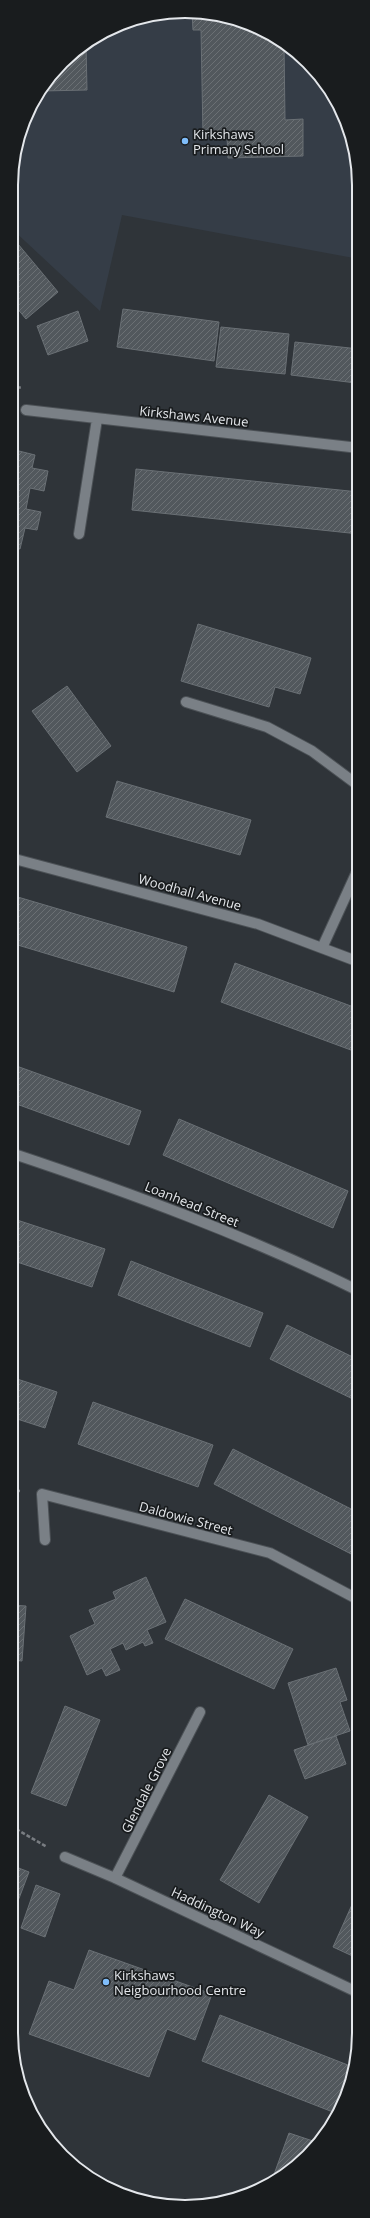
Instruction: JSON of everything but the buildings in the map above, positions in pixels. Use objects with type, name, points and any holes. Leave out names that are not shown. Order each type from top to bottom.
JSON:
[{"type":"street","name":"Kirkshaws Avenue","points":[[26,410],[352,447]]},
{"type":"street","points":[[79,534],[97,419]]},
{"type":"street","points":[[186,702],[267,727],[312,751],[352,781]]},
{"type":"street","name":"Woodhall Avenue","points":[[18,860],[258,924],[352,959]]},
{"type":"street","points":[[322,948],[352,882]]},
{"type":"street","name":"Loanhead Street","points":[[18,1155],[132,1193],[293,1258],[352,1288]]},
{"type":"street","name":"Daldowie Street","points":[[45,1540],[42,1494],[270,1553],[352,1596]]},
{"type":"street","name":"Glendale Grove","points":[[115,1878],[200,1712]]},
{"type":"street","name":"Haddington Way","points":[[65,1857],[115,1878],[352,1990]]},
{"type":"path","points":[[18,1830],[65,1857]]},
{"type":"shaded area","name":"Kirkshaws Primary School","points":[[174,18],[196,18],[218,21],[259,35],[278,46],[295,59],[311,75],[324,92],[335,111],[343,131],[349,152],[352,174],[352,258],[122,215],[100,311],[18,235],[18,174],[21,152],[35,111],[46,92],[59,75],[75,59],[92,46],[111,35],[152,21]]},
{"type":"place","name":"Kirkshaws Primary School","points":[[185,141]]},
{"type":"place","name":"Kirkshaws Neigbourhood Centre","points":[[106,1982]]}]
